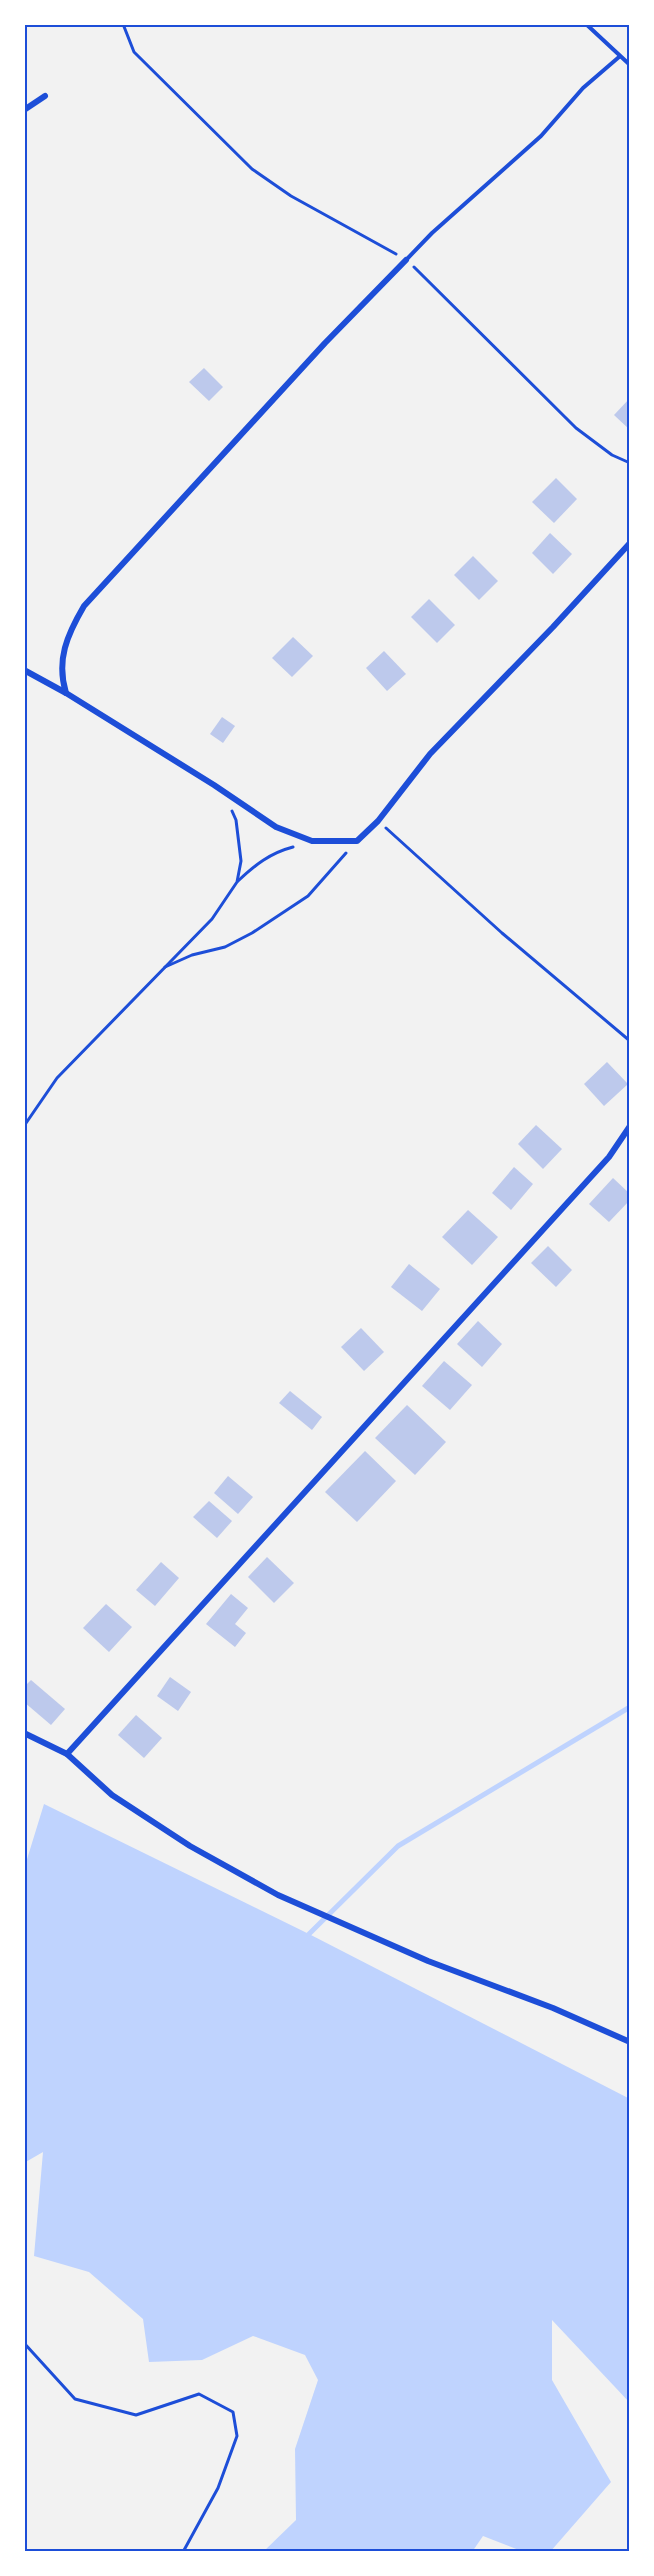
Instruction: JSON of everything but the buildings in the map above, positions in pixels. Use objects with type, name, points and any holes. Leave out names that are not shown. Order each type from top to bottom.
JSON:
[{"type":"street","points":[[24,110],[45,96]]},
{"type":"street","points":[[66,693],[61,675],[62,659],[73,624],[84,606],[325,343],[406,260]]},
{"type":"street","points":[[24,670],[66,693],[214,785],[276,827],[312,841],[357,841],[378,821],[430,754],[553,627],[630,543]]},
{"type":"street","points":[[67,1754],[609,1157],[630,1126]]},
{"type":"street","points":[[24,1733],[67,1754],[112,1795],[190,1846],[278,1895],[428,1961],[553,2008],[630,2042]]},
{"type":"lane","points":[[586,24],[630,65]]},
{"type":"lane","points":[[406,260],[432,233],[541,136],[583,88],[619,57]]},
{"type":"path","points":[[123,24],[134,52],[252,169],[291,196],[406,260],[576,428],[612,455],[630,463]]},
{"type":"path","points":[[228,803],[236,820],[241,861],[237,882]]},
{"type":"path","points":[[378,821],[502,933],[630,1041]]},
{"type":"path","points":[[24,1126],[57,1078],[212,919],[237,882],[255,864],[278,850],[312,841]]},
{"type":"path","points":[[164,968],[192,955],[225,947],[308,896],[357,841]]},
{"type":"path","points":[[24,2343],[75,2399],[136,2415],[199,2394],[233,2412],[237,2436],[218,2488],[183,2552]]},
{"type":"water","points":[[44,1804],[309,1934],[630,2099],[630,2403],[552,2320],[552,2380],[611,2482],[550,2552],[524,2552],[483,2536],[472,2552],[263,2552],[296,2520],[295,2449],[318,2380],[305,2355],[253,2336],[202,2360],[149,2362],[143,2319],[89,2272],[34,2256],[43,2152],[24,2163],[24,1869]]},
{"type":"waterway","points":[[309,1934],[398,1846],[630,1707]]}]
